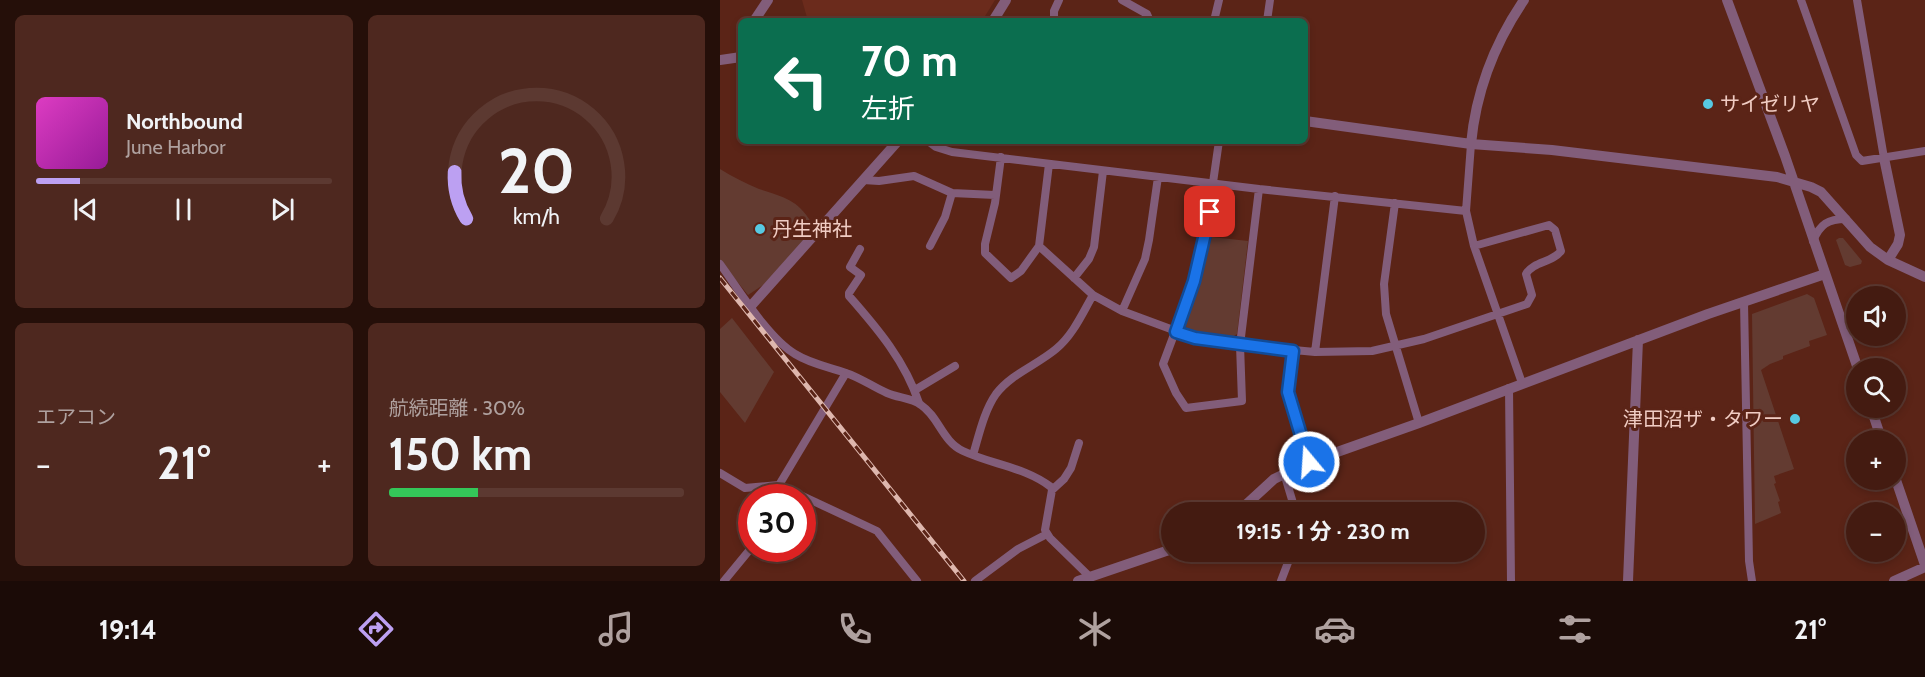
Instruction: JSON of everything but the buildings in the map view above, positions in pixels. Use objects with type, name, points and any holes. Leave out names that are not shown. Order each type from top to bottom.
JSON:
[{"type":"street","points":[[756,18],[768,0]]},
{"type":"street","points":[[995,18],[1006,0]]},
{"type":"street","points":[[1054,18],[1054,11],[1059,0]]},
{"type":"street","points":[[1122,0],[1147,14],[1149,18]]},
{"type":"street","points":[[1215,18],[1219,0]]},
{"type":"street","points":[[1267,18],[1270,0]]},
{"type":"street","points":[[1522,383],[1496,314],[1474,246],[1466,211],[1476,103],[1483,77],[1496,48],[1524,0]]},
{"type":"street","points":[[1727,0],[1854,358]]},
{"type":"street","points":[[1801,0],[1856,155],[1862,161],[1925,151]]},
{"type":"street","points":[[1857,0],[1884,158],[1900,235],[1898,244],[1888,260]]},
{"type":"street","points":[[720,60],[738,57]]},
{"type":"street","points":[[1308,121],[1471,144],[1552,150],[1777,177],[1821,192],[1870,247],[1888,260],[1925,277]]},
{"type":"street","points":[[750,307],[895,144]]},
{"type":"street","points":[[932,144],[952,152],[1103,171],[1466,211]]},
{"type":"street","points":[[1219,144],[1215,183],[1205,238],[1194,281],[1163,364],[1176,393],[1186,408],[1242,401],[1240,345],[1259,189]]},
{"type":"street","points":[[1000,157],[985,253],[1011,278],[1021,271],[1039,246],[1049,164]]},
{"type":"street","points":[[1074,278],[1089,259],[1094,247],[1103,171]]},
{"type":"street","points":[[863,180],[879,181],[914,176],[952,193],[995,195]]},
{"type":"street","points":[[1122,311],[1144,259],[1158,177]]},
{"type":"street","points":[[930,246],[945,217],[952,193]]},
{"type":"street","points":[[1315,352],[1335,196]]},
{"type":"street","points":[[1395,203],[1384,284],[1386,314],[1419,423]]},
{"type":"street","points":[[1814,241],[1817,231],[1823,224],[1832,219],[1846,219]]},
{"type":"street","points":[[1039,246],[1093,295],[1122,311],[1176,332],[1195,338],[1240,345],[1293,351],[1349,353],[1396,347],[1527,304],[1532,296],[1526,274],[1530,267],[1556,257],[1561,251],[1555,230],[1549,225],[1474,246]]},
{"type":"street","points":[[860,249],[850,267],[861,275],[849,292],[849,296],[895,352],[915,390],[919,403]]},
{"type":"street","points":[[720,264],[750,307],[784,346],[794,354],[810,362],[846,373],[887,393],[919,403],[950,443],[973,455],[1015,468],[1040,479],[1052,490]]},
{"type":"street","points":[[1249,502],[1284,472],[1309,462],[1419,423],[1638,339],[1825,274]]},
{"type":"street","points":[[973,455],[994,396],[1010,379],[1056,348],[1072,331],[1093,295]]},
{"type":"street","points":[[1744,302],[1749,561],[1752,581]]},
{"type":"street","points":[[1628,581],[1638,339]]},
{"type":"street","points":[[1293,351],[1288,392],[1309,462]]},
{"type":"street","points":[[915,390],[955,366]]},
{"type":"street","points":[[780,484],[846,373]]},
{"type":"street","points":[[1509,388],[1511,581]]},
{"type":"street","points":[[1079,443],[1071,468],[1064,479],[1052,490],[1045,530],[1095,578]]},
{"type":"street","points":[[1284,472],[1293,502]]},
{"type":"street","points":[[720,473],[738,484]]},
{"type":"street","points":[[1894,581],[1925,566],[1899,490]]},
{"type":"street","points":[[816,502],[877,531],[917,581]]},
{"type":"street","points":[[975,581],[1018,549],[1047,534]]},
{"type":"street","points":[[1078,581],[1095,578],[1161,553]]},
{"type":"street","points":[[724,581],[740,562]]},
{"type":"street","points":[[1281,581],[1288,562]]},
{"type":"shaded area","points":[[802,0],[995,0],[984,18],[807,18]]},
{"type":"shaded area","points":[[720,169],[754,187],[789,200],[806,214],[811,222],[807,238],[763,285],[748,295],[720,260]]},
{"type":"shaded area","points":[[1212,237],[1248,241],[1237,334],[1229,339],[1188,333],[1184,325]]},
{"type":"shaded area","points":[[1843,238],[1862,261],[1861,264],[1850,267],[1845,265],[1836,240]]},
{"type":"shaded area","points":[[1807,294],[1814,298],[1827,335],[1809,341],[1810,346],[1783,356],[1783,359],[1761,370],[1794,469],[1774,476],[1781,513],[1755,524],[1752,314]]},
{"type":"shaded area","points":[[732,318],[774,372],[745,423],[720,392],[720,329]]},
{"type":"railway","points":[[720,278],[964,581]]},
{"type":"place","name":"サイゼリヤ","points":[[1708,104]]},
{"type":"place","name":"丹生神社","points":[[760,229]]},
{"type":"place","name":"津田沼ザ・タワー","points":[[1795,419]]},
{"type":"route","points":[[1210,212],[1194,281],[1176,332],[1195,338],[1293,351],[1288,392],[1309,462]]}]
